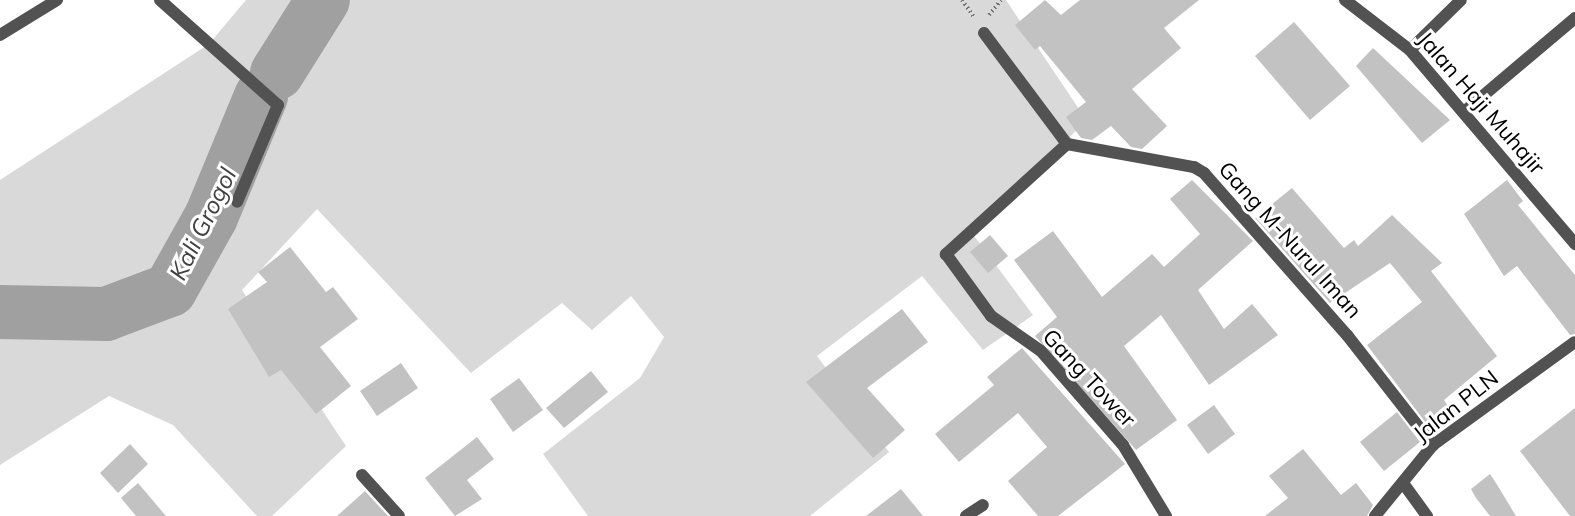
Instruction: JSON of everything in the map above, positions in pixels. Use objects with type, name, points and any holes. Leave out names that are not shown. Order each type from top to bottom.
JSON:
[{"type":"street","points":[[0,35],[57,0]]},
{"type":"street","points":[[160,0],[278,105],[237,202]]},
{"type":"street","name":"Jalan Haji Muhajir","points":[[1345,0],[1410,50],[1465,111],[1575,244]]},
{"type":"street","points":[[1410,50],[1461,0]]},
{"type":"street","points":[[1465,111],[1575,18]]},
{"type":"street","points":[[984,33],[1067,144]]},
{"type":"street","name":"Gang Tower","points":[[1067,144],[946,254],[992,316],[1041,351],[1123,445],[1166,516]]},
{"type":"street","name":"Gang M-Nurul Iman","points":[[1067,144],[1194,167],[1204,173],[1347,336],[1433,444]]},
{"type":"street","name":"Jalan PLN","points":[[1376,516],[1433,444],[1575,342]]},
{"type":"street","points":[[362,475],[399,516]]},
{"type":"street","points":[[1403,483],[1427,516]]},
{"type":"street","points":[[966,516],[983,506]]},
{"type":"shaded area","points":[[246,0],[1006,0],[1087,121],[969,229],[1033,315],[983,350],[922,276],[817,356],[889,452],[810,516],[588,516],[543,454],[640,378],[664,337],[631,296],[592,330],[562,303],[471,373],[317,209],[242,290],[346,446],[272,516],[257,516],[173,425],[109,396],[0,465],[0,180],[209,44]]},
{"type":"building","points":[[1045,0],[1061,15],[1080,0],[1199,0],[1164,28],[1181,48],[1132,89],[1167,126],[1142,149],[1131,147],[1111,126],[1092,140],[1081,138],[1066,117],[1086,102],[1040,46],[1035,50],[1015,25]]},
{"type":"building","points":[[1294,22],[1350,86],[1310,120],[1255,56]]},
{"type":"building","points":[[1373,48],[1450,120],[1422,143],[1356,66]]},
{"type":"building","points":[[1192,180],[1253,241],[1198,290],[1224,329],[1252,304],[1278,335],[1209,385],[1161,315],[1124,346],[1177,420],[1136,450],[1035,336],[1057,317],[1014,260],[1053,231],[1102,297],[1152,254],[1164,267],[1200,234],[1170,199]]},
{"type":"building","points":[[1507,180],[1523,201],[1518,205],[1575,275],[1575,334],[1570,335],[1517,266],[1504,276],[1464,214]]},
{"type":"building","points":[[1292,188],[1344,248],[1354,240],[1358,246],[1392,215],[1442,263],[1431,271],[1497,356],[1444,400],[1448,406],[1426,423],[1367,345],[1422,302],[1390,263],[1330,303],[1255,218]]},
{"type":"building","points":[[990,235],[1008,256],[988,273],[970,252]]},
{"type":"building","points":[[290,247],[326,292],[333,287],[358,319],[320,347],[351,386],[316,414],[281,370],[269,377],[228,309],[267,282],[258,272]]},
{"type":"building","points":[[902,309],[928,342],[867,388],[905,430],[873,458],[806,382]]},
{"type":"building","points":[[1022,348],[1125,464],[1058,516],[1038,516],[1008,481],[1047,447],[1018,413],[959,462],[935,434],[994,385],[987,377]]},
{"type":"building","points":[[401,363],[418,388],[377,416],[360,391]]},
{"type":"building","points":[[591,371],[608,392],[564,428],[546,408]]},
{"type":"building","points":[[519,378],[543,410],[513,432],[490,399]]},
{"type":"building","points":[[1214,405],[1235,434],[1208,454],[1187,425]]},
{"type":"building","points":[[1575,408],[1575,516],[1570,516],[1520,451]]},
{"type":"building","points":[[1397,412],[1420,442],[1384,471],[1360,442]]},
{"type":"building","points":[[477,437],[494,459],[467,480],[482,499],[455,516],[425,478]]},
{"type":"building","points":[[130,444],[148,464],[118,493],[100,473]]},
{"type":"building","points":[[1303,449],[1341,495],[1356,483],[1373,505],[1367,516],[1265,516],[1288,498],[1269,476]]},
{"type":"building","points":[[1490,474],[1516,516],[1490,516],[1476,498],[1471,489]]},
{"type":"building","points":[[138,483],[166,516],[136,516],[121,498]]},
{"type":"building","points":[[901,489],[923,516],[866,516]]},
{"type":"building","points":[[365,491],[388,516],[337,516]]},
{"type":"waterway","name":"Kali Grogol","points":[[277,73],[323,0]]},
{"type":"waterway","name":"Kali Grogol","points":[[0,312],[106,314],[170,290],[211,217],[261,96]]}]
